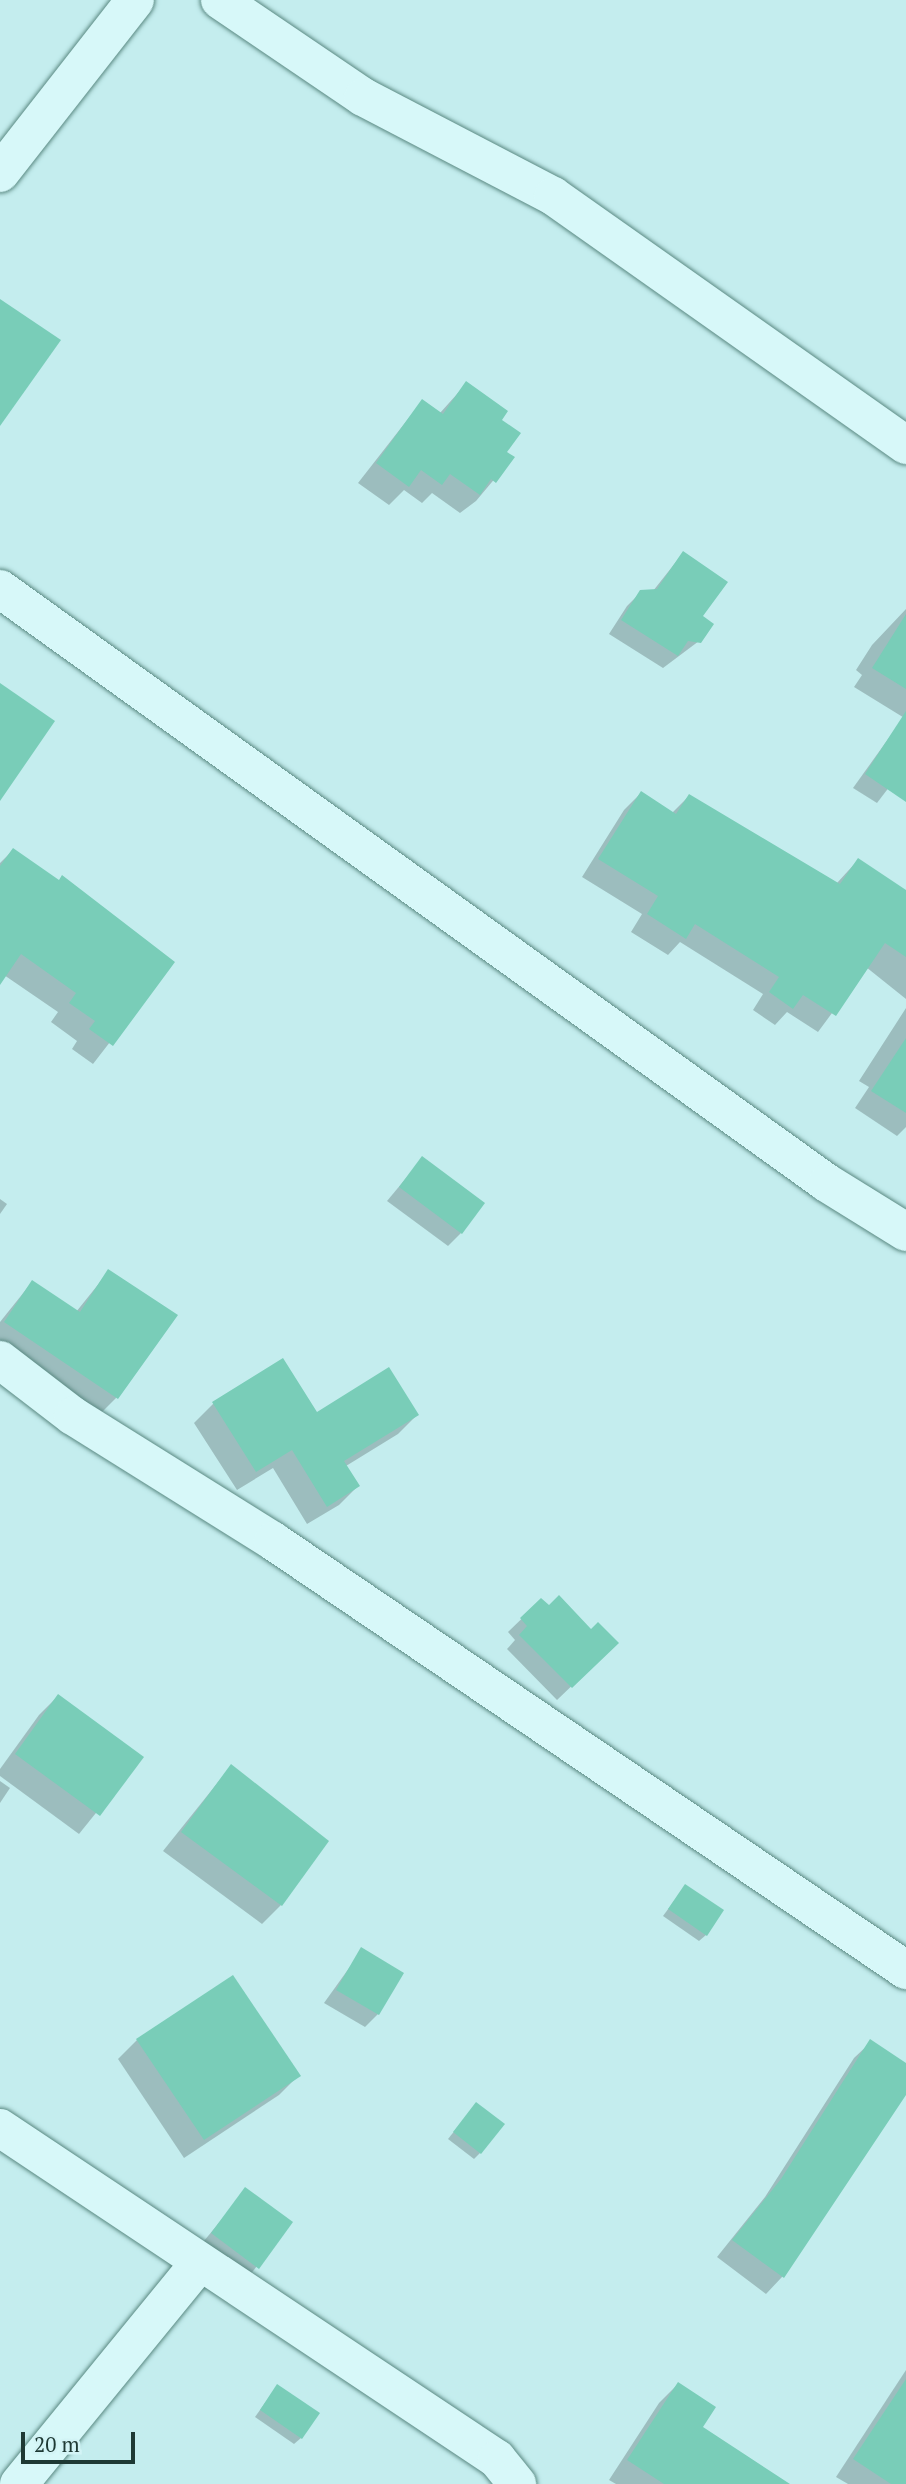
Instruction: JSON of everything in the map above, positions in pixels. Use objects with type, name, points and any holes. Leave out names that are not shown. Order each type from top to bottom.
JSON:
[{"type":"street","points":[[0,173],[135,0]]},
{"type":"street","points":[[220,0],[363,97],[553,196],[906,445]]},
{"type":"street","points":[[0,589],[816,1175],[906,1232]]},
{"type":"street","points":[[0,1360],[73,1416],[273,1541],[906,1970]]},
{"type":"street","points":[[0,2128],[169,2238],[199,2263],[497,2459],[517,2484]]},
{"type":"street","points":[[19,2484],[199,2263]]},
{"type":"building","points":[[0,299],[61,340],[0,426]]},
{"type":"building","points":[[466,381],[508,411],[502,420],[521,433],[507,452],[515,457],[496,483],[491,479],[480,495],[450,474],[442,485],[421,470],[409,487],[376,463],[422,399],[443,414]]},
{"type":"building","points":[[683,551],[728,582],[703,616],[714,624],[701,643],[688,641],[678,656],[621,620],[640,590],[657,589]]},
{"type":"building","points":[[906,614],[906,689],[872,668]]},
{"type":"building","points":[[0,683],[55,721],[0,801]]},
{"type":"building","points":[[906,711],[906,802],[865,774]]},
{"type":"building","points":[[641,791],[676,814],[689,794],[840,884],[858,858],[906,890],[906,957],[885,943],[836,1016],[803,995],[793,1009],[769,992],[779,977],[695,924],[686,939],[647,914],[658,896],[598,859]]},
{"type":"building","points":[[13,848],[59,880],[62,875],[175,962],[113,1046],[89,1029],[95,1021],[69,1003],[76,993],[21,954],[0,985],[0,866]]},
{"type":"building","points":[[906,1038],[906,1113],[871,1091]]},
{"type":"building","points":[[422,1156],[485,1203],[462,1234],[399,1187]]},
{"type":"building","points":[[108,1269],[178,1315],[118,1399],[4,1322],[32,1280],[80,1312]]},
{"type":"building","points":[[283,1358],[317,1412],[389,1367],[419,1415],[344,1461],[360,1486],[327,1507],[292,1450],[256,1472],[212,1402]]},
{"type":"building","points":[[559,1595],[591,1629],[598,1622],[619,1643],[572,1688],[519,1635],[527,1626],[520,1618],[541,1598],[549,1605]]},
{"type":"building","points":[[58,1694],[144,1757],[100,1816],[15,1754]]},
{"type":"building","points":[[231,1764],[329,1841],[282,1906],[181,1832]]},
{"type":"building","points":[[685,1884],[724,1910],[707,1936],[668,1909]]},
{"type":"building","points":[[361,1947],[404,1973],[379,2015],[336,1990]]},
{"type":"building","points":[[233,1975],[301,2076],[204,2140],[136,2039]]},
{"type":"building","points":[[870,2039],[906,2063],[906,2095],[784,2278],[732,2240],[781,2179]]},
{"type":"building","points":[[476,2102],[505,2124],[481,2154],[453,2132]]},
{"type":"building","points":[[245,2187],[293,2222],[259,2269],[211,2233]]},
{"type":"building","points":[[906,2379],[906,2484],[891,2484],[853,2459]]},
{"type":"building","points":[[678,2382],[716,2407],[703,2427],[790,2484],[664,2484],[627,2460]]},
{"type":"building","points":[[277,2384],[320,2413],[302,2439],[260,2410]]}]
